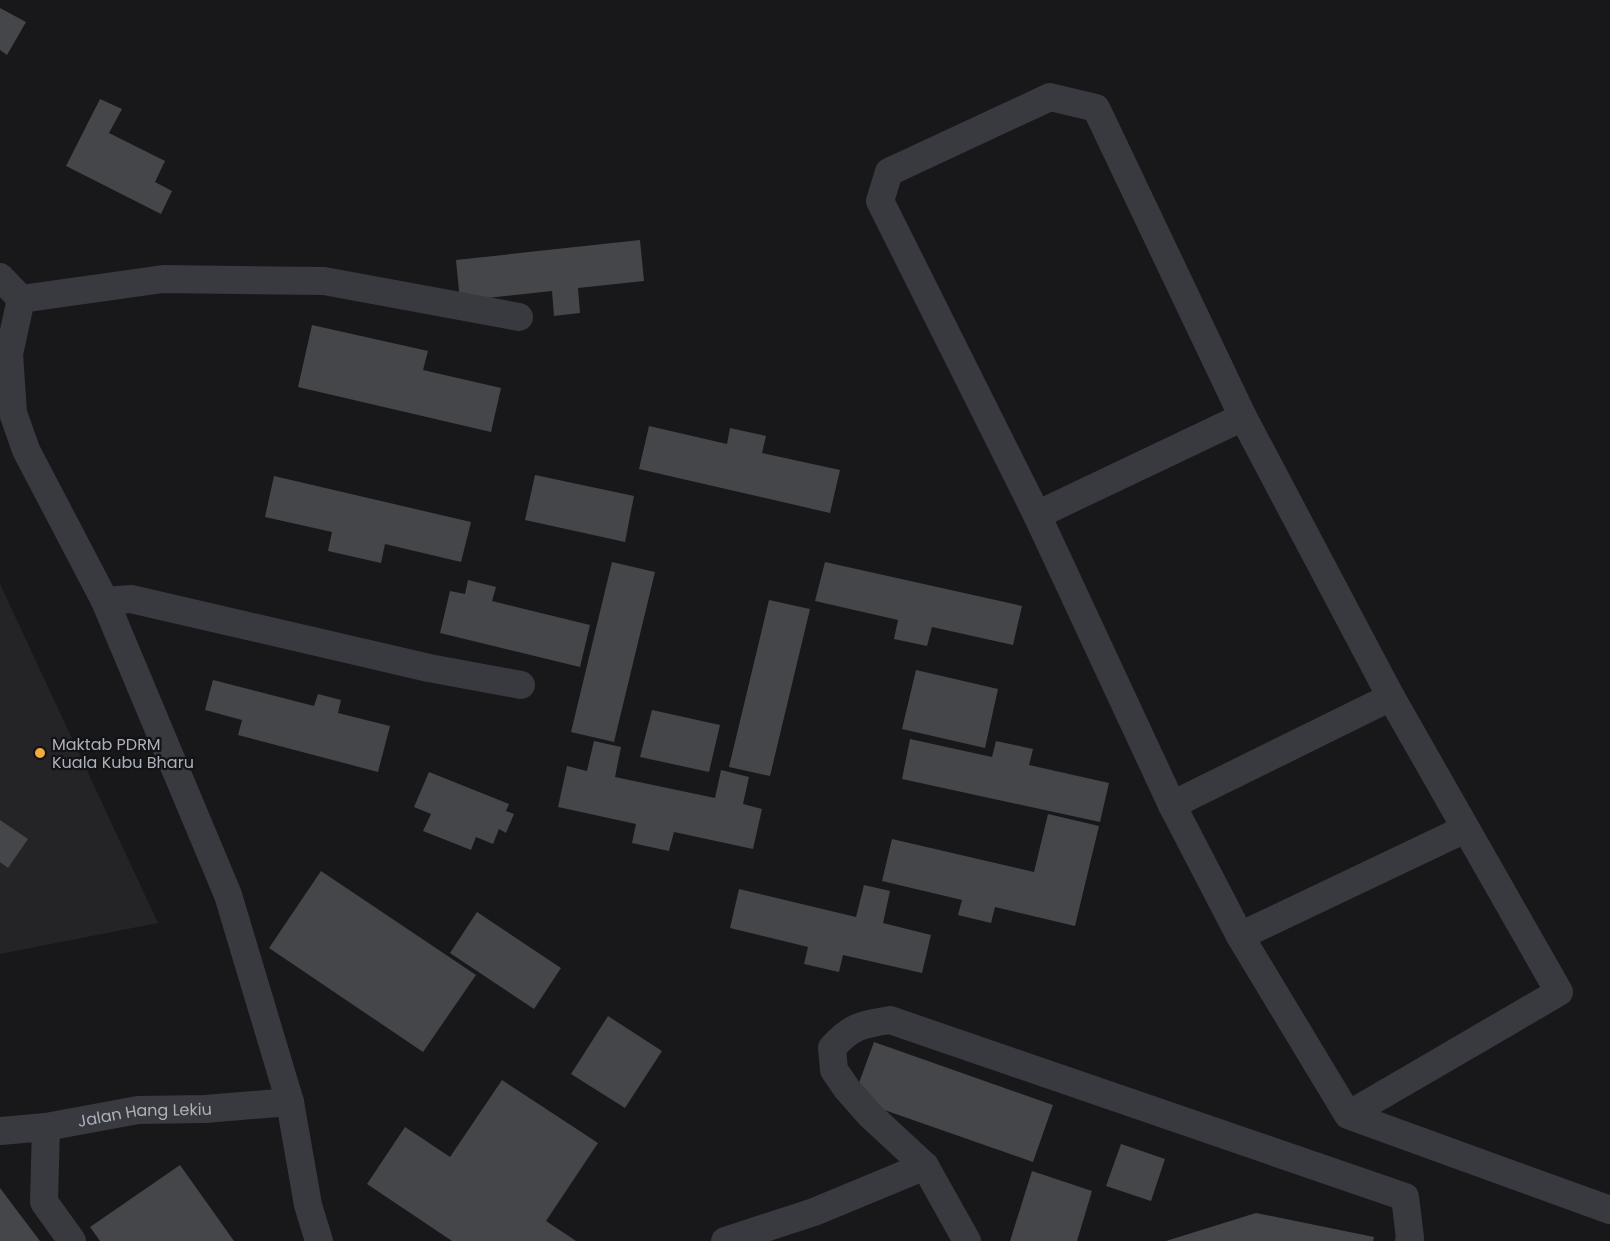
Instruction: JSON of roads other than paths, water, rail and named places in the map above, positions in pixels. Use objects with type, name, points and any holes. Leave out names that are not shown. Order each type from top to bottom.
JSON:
[{"type":"street","points":[[1348,1115],[1559,992],[1391,697],[1243,417],[1096,108],[1050,97],[889,172],[880,201],[1037,515],[1172,805],[1240,936],[1348,1115],[1610,1210]]},
{"type":"street","points":[[0,277],[21,299]]},
{"type":"street","points":[[21,299],[163,279],[324,281],[519,317]]},
{"type":"street","points":[[21,299],[9,354],[13,413],[26,450],[105,601],[228,895],[290,1102],[308,1205],[319,1241]]},
{"type":"street","points":[[1037,515],[1243,417]]},
{"type":"street","points":[[105,601],[131,599],[429,668],[521,685]]},
{"type":"street","points":[[1172,805],[1391,697]]},
{"type":"street","points":[[1240,936],[1465,829]]},
{"type":"street","points":[[967,1241],[925,1166],[870,1115],[834,1070],[832,1047],[843,1035],[862,1024],[890,1020],[1405,1197],[1409,1241]]},
{"type":"street","name":"Jalan Hang Lekiu","points":[[0,1131],[46,1127],[138,1110],[290,1102]]},
{"type":"street","points":[[46,1127],[44,1202],[72,1241]]},
{"type":"street","points":[[725,1241],[814,1212],[925,1166]]},
{"type":"place","name":"Maktab PDRM Kuala Kubu Bharu","points":[[40,753]]}]
